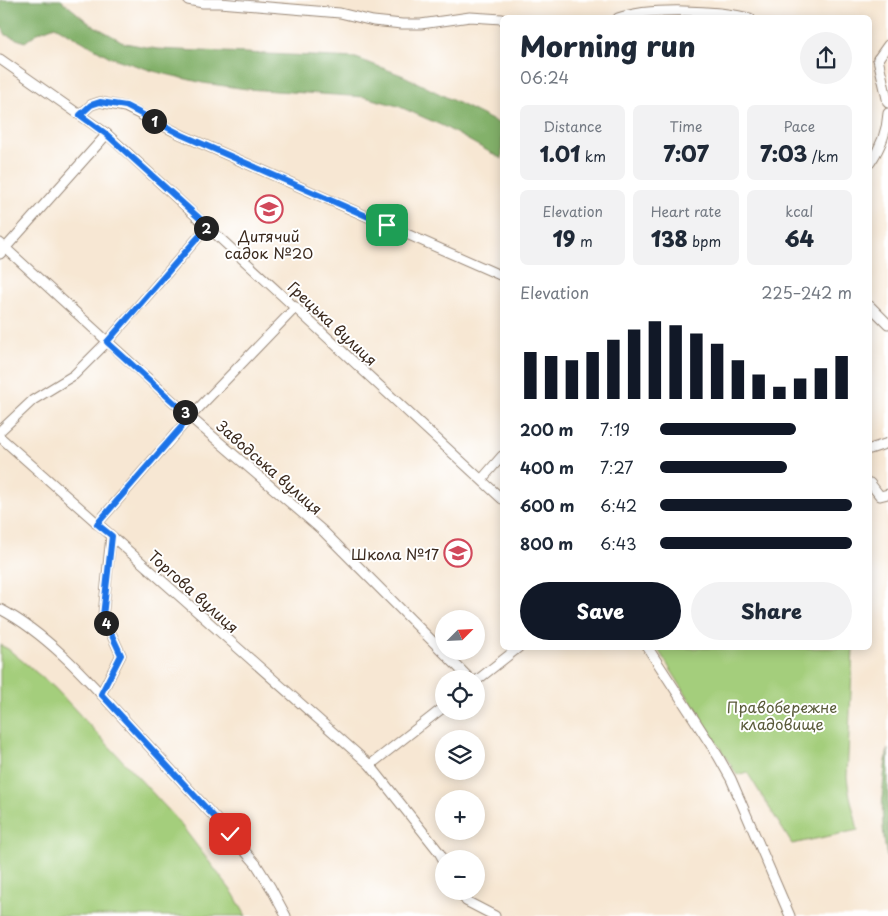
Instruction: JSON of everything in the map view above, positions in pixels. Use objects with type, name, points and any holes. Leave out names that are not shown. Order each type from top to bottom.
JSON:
[{"type":"street","points":[[188,0],[203,3],[340,13],[373,21],[402,24],[421,24],[470,17],[500,19]]},
{"type":"street","points":[[632,15],[646,12],[712,12],[731,15]]},
{"type":"street","points":[[888,44],[874,57],[888,103]]},
{"type":"street","name":"Грецька вулиця","points":[[0,59],[106,134],[500,496]]},
{"type":"street","points":[[80,115],[91,105],[100,102],[126,106],[182,135],[500,275]]},
{"type":"street","points":[[872,160],[881,145],[887,126],[888,112]]},
{"type":"street","points":[[2,248],[106,134]]},
{"type":"street","points":[[0,431],[33,400],[74,375],[107,342],[208,226]]},
{"type":"street","name":"Заводська вулиця","points":[[2,248],[190,417],[323,531],[461,670]]},
{"type":"street","points":[[97,524],[190,417],[296,307]]},
{"type":"street","points":[[872,308],[888,324]]},
{"type":"street","name":"Торгова вулиця","points":[[0,437],[370,765],[437,850]]},
{"type":"street","points":[[872,448],[888,443]]},
{"type":"street","points":[[482,479],[500,458]]},
{"type":"street","points":[[872,486],[880,496],[888,494]]},
{"type":"street","points":[[101,694],[121,655],[103,616],[112,536]]},
{"type":"street","points":[[0,609],[12,615],[51,645],[101,694],[256,864],[286,916]]},
{"type":"street","points":[[485,674],[515,650]]},
{"type":"street","points":[[649,650],[731,779],[790,916]]},
{"type":"street","points":[[370,765],[435,714]]},
{"type":"street","points":[[465,900],[495,916]]},
{"type":"green space","points":[[0,0],[61,0],[89,23],[125,43],[157,49],[356,58],[404,76],[500,124],[500,158],[443,126],[398,106],[365,97],[247,89],[203,83],[153,71],[110,57],[55,26],[37,33],[25,42],[6,35],[0,24]]},
{"type":"green space","points":[[0,645],[8,649],[55,688],[175,817],[233,893],[246,916],[0,916]]},
{"type":"green space","name":"Правобережне кладовище","points":[[658,650],[853,650],[847,777],[858,830],[792,844],[747,772],[737,775]]},
{"type":"green space","points":[[888,749],[888,862],[882,806]]},
{"type":"place","name":"Дитячий садок №20","points":[[269,209]]},
{"type":"place","name":"Школа №17","points":[[458,553]]},
{"type":"route","points":[[230,834],[101,694],[121,655],[103,616],[112,536],[97,524],[190,417],[107,342],[208,226],[143,166],[106,134],[80,115],[91,105],[100,102],[126,106],[182,135],[387,225]]}]
